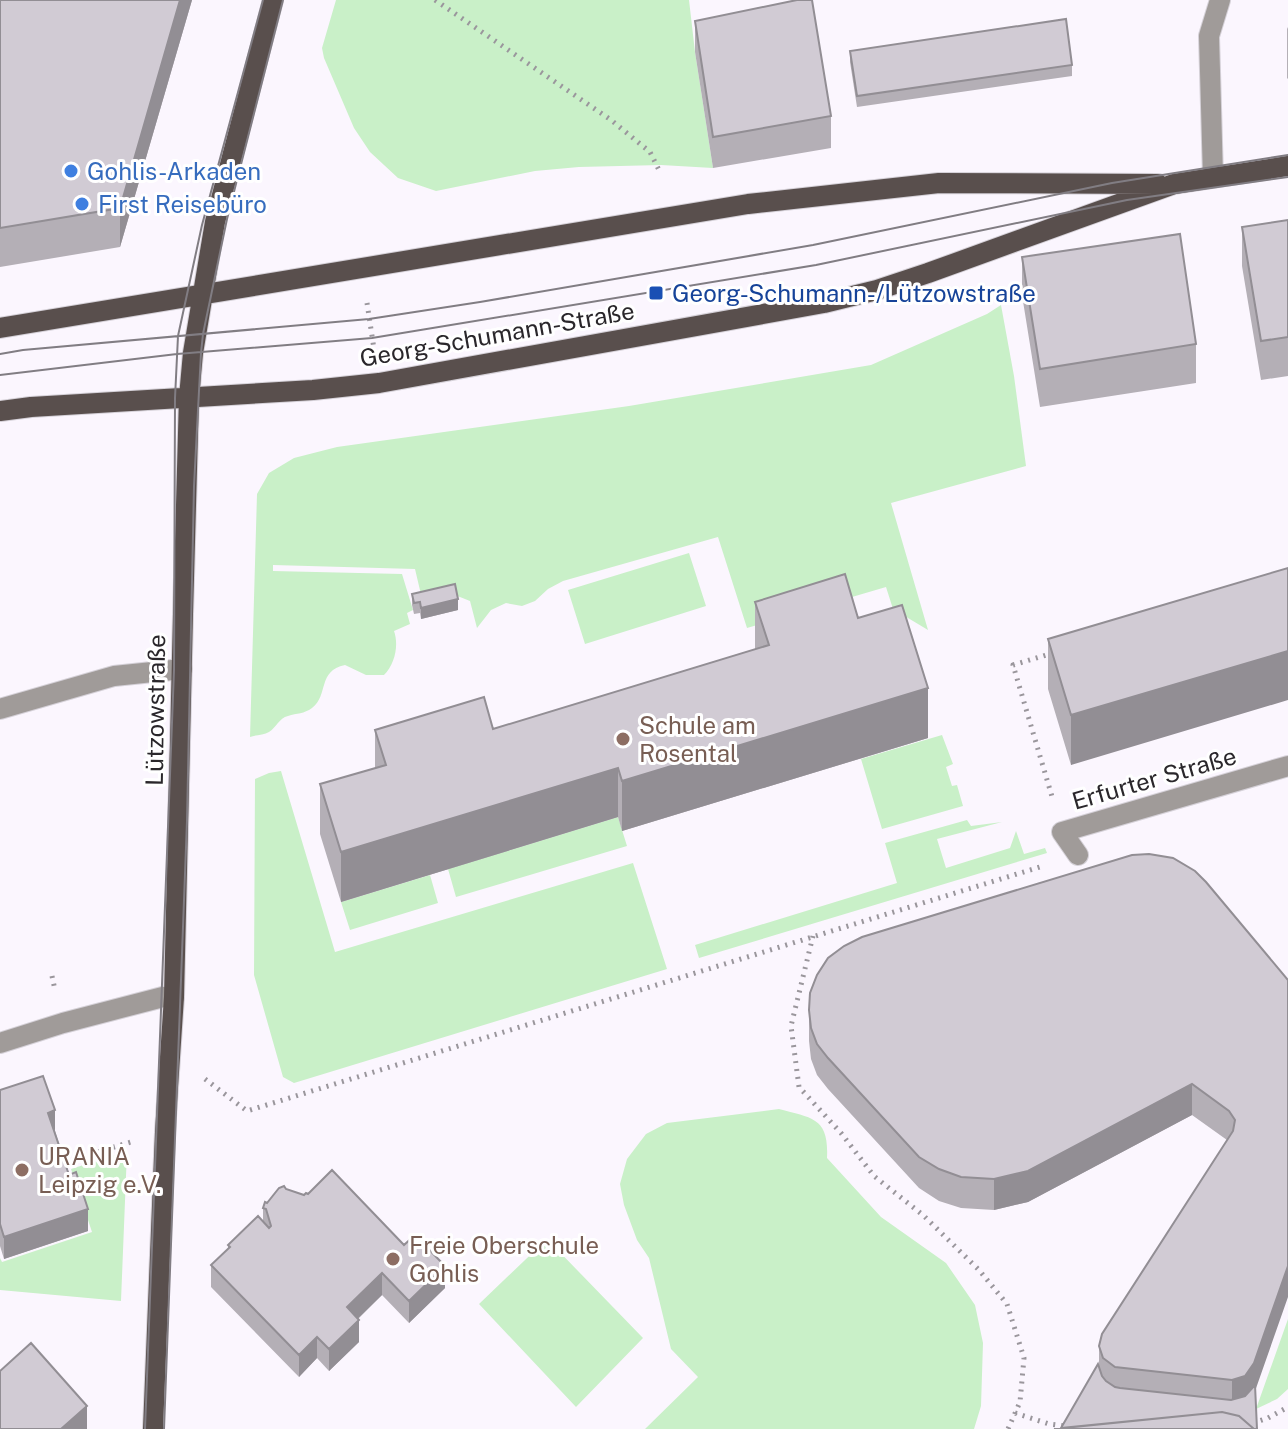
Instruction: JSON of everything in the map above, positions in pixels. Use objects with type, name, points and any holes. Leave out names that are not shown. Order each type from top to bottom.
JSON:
[{"type":"main road","name":"Lützowstraße","points":[[153,1429],[165,1132],[174,997],[189,397],[193,353],[223,188],[273,0]]},
{"type":"main road","name":"Georg-Schumann-Straße","points":[[0,411],[379,383],[824,303],[928,273],[1174,184],[1288,166]]},
{"type":"main road","name":"Georg-Schumann-Straße","points":[[0,328],[762,202],[939,183],[1174,184]]},
{"type":"street","points":[[1213,177],[1209,36],[1220,0]]},
{"type":"street","points":[[0,709],[114,676],[182,669]]},
{"type":"street","name":"Erfurter Straße","points":[[1078,855],[1062,832],[1288,766]]},
{"type":"street","points":[[0,1043],[63,1023],[163,997],[174,997]]},
{"type":"path","points":[[435,0],[611,120],[650,152],[660,172]]},
{"type":"path","points":[[369,314],[374,352]]},
{"type":"path","points":[[1059,651],[1013,665],[1062,832]]},
{"type":"path","points":[[169,1055],[178,1058],[247,1111],[1078,855]]},
{"type":"path","points":[[813,936],[791,1026],[799,1087],[841,1133],[874,1176],[924,1216],[979,1270],[1007,1304],[1024,1358],[1020,1402],[1008,1429]]},
{"type":"path","points":[[67,1161],[165,1132]]},
{"type":"path","points":[[1239,1427],[1268,1418],[1288,1407]]},
{"type":"path","points":[[1015,1413],[1049,1424],[1071,1427]]},
{"type":"green space","points":[[336,0],[689,0],[713,168],[661,165],[579,167],[535,171],[436,191],[398,178],[370,152],[354,128],[324,58],[322,48]]},
{"type":"green space","points":[[1001,305],[1026,466],[891,503],[928,630],[893,609],[886,587],[747,628],[718,537],[563,581],[535,601],[522,606],[506,603],[491,610],[477,628],[470,601],[455,595],[423,603],[415,569],[273,565],[273,571],[402,574],[413,610],[407,613],[410,624],[394,631],[395,654],[384,675],[366,675],[345,665],[336,668],[330,672],[312,708],[285,717],[267,733],[250,737],[257,494],[269,473],[294,458],[337,447],[629,406],[871,365]]},
{"type":"green space","points":[[689,553],[706,606],[585,644],[568,590]]},
{"type":"green space","points":[[942,735],[953,764],[946,767],[952,786],[957,785],[963,806],[882,829],[861,759]]},
{"type":"green space","points":[[281,771],[335,952],[633,863],[667,969],[294,1083],[283,1077],[254,975],[255,779]]},
{"type":"green space","points":[[618,817],[627,846],[456,897],[448,869]]},
{"type":"green space","points":[[967,820],[971,826],[1002,822],[937,839],[946,868],[1010,848],[1016,831],[1024,854],[1045,848],[1047,853],[699,958],[695,945],[897,883],[885,843]]},
{"type":"green space","points":[[430,875],[438,903],[350,930],[341,902]]},
{"type":"green space","points":[[779,1109],[810,1118],[822,1127],[827,1158],[881,1217],[946,1263],[975,1305],[983,1343],[981,1406],[974,1429],[645,1429],[698,1377],[671,1349],[649,1258],[637,1240],[624,1205],[620,1184],[627,1159],[646,1134],[667,1123]]},
{"type":"green space","points":[[127,1151],[121,1301],[0,1290],[0,1258],[2,1262],[92,1232],[71,1169]]},
{"type":"green space","points":[[547,1239],[643,1338],[576,1407],[479,1304]]},
{"type":"green space","points":[[1288,1319],[1288,1389],[1277,1399],[1256,1409]]},
{"type":"building","name":"Gohlis-Arkaden","points":[[0,0],[180,0],[120,208],[0,228]]},
{"type":"building","points":[[797,0],[812,0],[831,116],[713,137],[695,21]]},
{"type":"building","points":[[1066,19],[1072,65],[857,96],[850,51]]},
{"type":"building","points":[[1288,220],[1288,337],[1261,341],[1242,227]]},
{"type":"building","points":[[1180,234],[1196,344],[1040,369],[1022,257]]},
{"type":"building","points":[[1288,568],[1288,651],[1071,715],[1048,639]]},
{"type":"building","points":[[845,574],[858,618],[902,605],[928,688],[622,781],[618,768],[341,852],[320,784],[386,765],[375,730],[484,697],[493,729],[769,645],[755,602]]},
{"type":"building","points":[[455,584],[458,599],[421,608],[420,602],[414,603],[412,594]]},
{"type":"building","points":[[1132,855],[1173,858],[1195,871],[1288,980],[1288,1266],[1254,1363],[1245,1376],[1232,1380],[1115,1367],[1103,1358],[1099,1346],[1102,1334],[1233,1131],[1235,1120],[1229,1111],[1192,1084],[1028,1171],[994,1179],[961,1177],[919,1157],[828,1058],[817,1044],[811,1028],[810,993],[817,975],[828,958],[844,946],[862,937]]},
{"type":"building","points":[[43,1076],[55,1110],[48,1113],[69,1175],[76,1172],[88,1209],[4,1237],[0,1224],[0,1090]]},
{"type":"building","points":[[332,1170],[404,1245],[415,1235],[445,1266],[409,1301],[382,1273],[347,1307],[359,1320],[329,1349],[317,1337],[299,1355],[211,1265],[258,1216],[269,1228],[271,1226],[263,1208],[279,1188],[284,1186],[308,1194]]},
{"type":"building","points":[[31,1343],[87,1406],[61,1429],[0,1429],[0,1371]]},
{"type":"building","points":[[1098,1364],[1106,1381],[1120,1388],[1231,1400],[1245,1396],[1255,1385],[1257,1429],[1239,1416],[1222,1412],[1061,1428]]},
{"type":"building","points":[[1222,1412],[1239,1416],[1254,1429],[1054,1429]]},
{"type":"tram line","points":[[145,1429],[174,670],[178,336],[202,225],[263,0]]},
{"type":"tram line","points":[[164,1429],[187,821],[194,486],[201,353],[227,219],[283,0]]},
{"type":"tram line","points":[[0,354],[369,319],[480,302],[813,245],[1112,183],[1288,155]]},
{"type":"tram line","points":[[0,375],[177,354],[372,338],[816,265],[1127,200],[1288,177]]},
{"type":"place","name":"Gohlis-Arkaden","points":[[71,171]]},
{"type":"place","name":"First Reisebüro","points":[[82,204]]},
{"type":"place","name":"Georg-Schumann-/Lützowstraße","points":[[656,293]]},
{"type":"place","name":"Schule am Rosental","points":[[623,739]]},
{"type":"place","name":"URANIA Leipzig e.V.","points":[[22,1170]]},
{"type":"place","name":"Freie Oberschule Gohlis","points":[[393,1259]]}]
